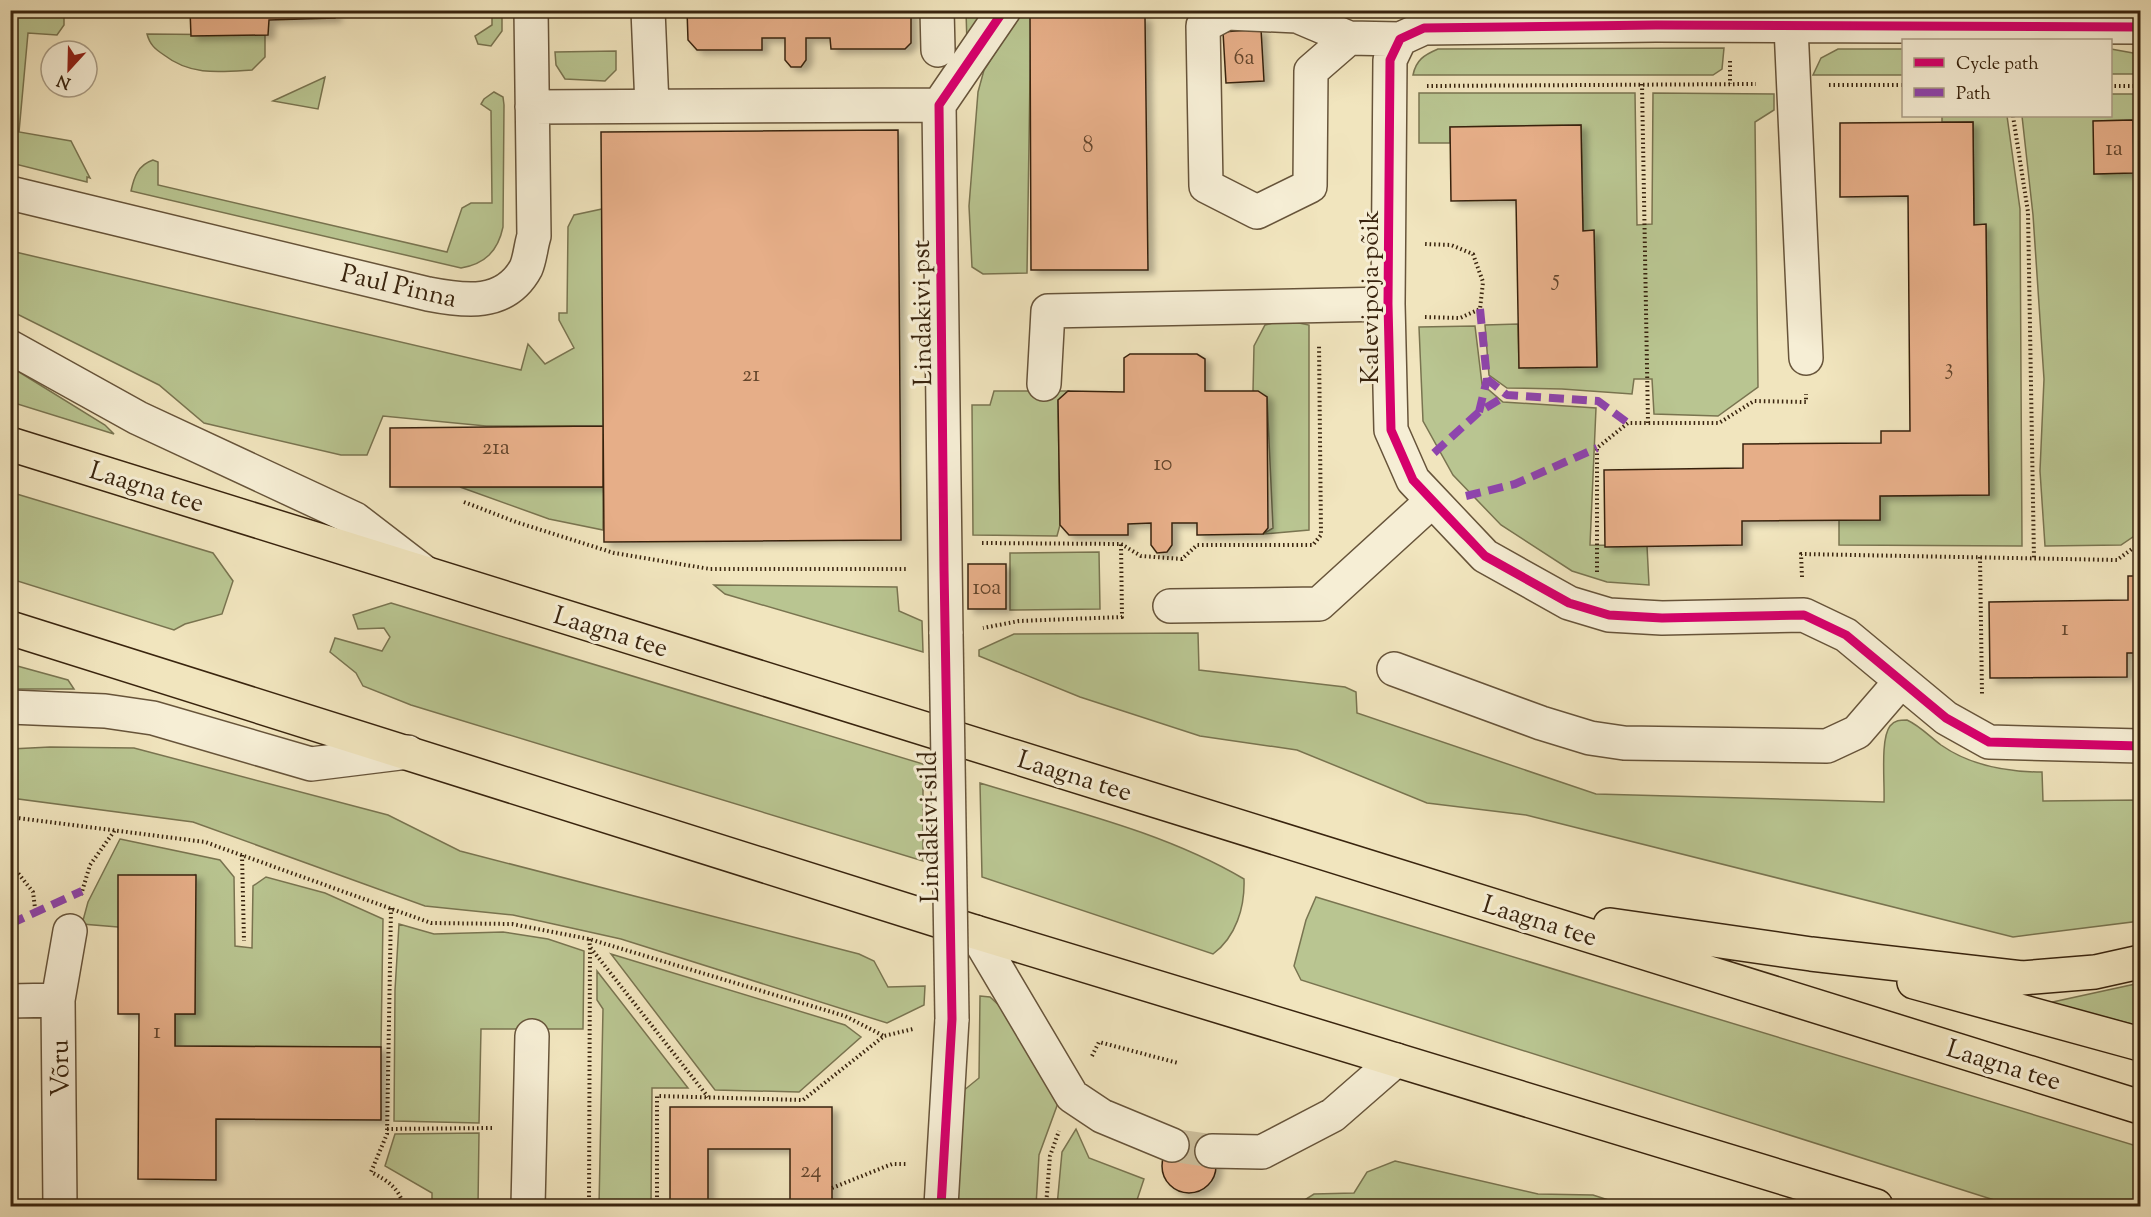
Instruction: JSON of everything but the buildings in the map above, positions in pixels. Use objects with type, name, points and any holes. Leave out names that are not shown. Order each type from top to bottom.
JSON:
[{"type":"main road","name":"Laagna tee","points":[[10,444],[2140,1107]]},
{"type":"main road","points":[[10,628],[975,932],[1876,1206]]},
{"type":"main road","points":[[1507,910],[1811,954],[2022,978],[2095,972],[2140,962]]},
{"type":"main road","points":[[1811,954],[2140,1044]]},
{"type":"main road","points":[[1690,1148],[1800,1206]]},
{"type":"street","name":"Paul Pinna","points":[[10,193],[468,301],[505,292],[526,268],[534,236],[531,10]]},
{"type":"street","points":[[648,10],[652,106]]},
{"type":"street","points":[[937,10],[938,50]]},
{"type":"street","points":[[532,107],[939,105],[1005,10]]},
{"type":"street","points":[[1349,38],[1311,70],[1310,186],[1257,212],[1206,186],[1203,26],[1227,13],[1297,15],[1349,38],[1400,39],[1424,28],[1656,18],[1791,27],[2140,27]]},
{"type":"street","points":[[1791,27],[1806,358]]},
{"type":"street","name":"Kalevipoja põik","points":[[1400,39],[1390,60],[1388,310],[1391,430],[1413,480],[1485,556],[1569,603],[1609,615],[1662,618],[1804,615],[1846,635],[1946,718],[1989,742],[2140,746]]},
{"type":"street","name":"Lindakivi pst","points":[[939,105],[946,634]]},
{"type":"street","points":[[1044,384],[1048,311],[1319,305],[1388,310]]},
{"type":"street","points":[[10,347],[138,418],[355,519],[426,573]]},
{"type":"street","points":[[1170,606],[1319,604],[1432,501]]},
{"type":"street","name":"Lindakivi sild","points":[[946,634],[952,1019]]},
{"type":"street","points":[[1394,669],[1541,723],[1590,738],[1624,743],[1827,746],[1857,732],[1901,681]]},
{"type":"street","points":[[10,707],[105,711],[153,718],[311,764],[408,752]]},
{"type":"street","name":"Võru","points":[[60,1206],[58,1000],[70,931]]},
{"type":"street","points":[[975,932],[1072,1096],[1102,1116],[1172,1144]]},
{"type":"street","points":[[10,1001],[58,1000]]},
{"type":"street","points":[[941,1206],[952,1019]]},
{"type":"street","points":[[528,1206],[532,1036]]},
{"type":"street","points":[[1212,1151],[1262,1152],[1333,1115],[1396,1060]]},
{"type":"path","points":[[1642,84],[1648,423]]},
{"type":"path","points":[[1390,87],[1642,84],[1902,85]]},
{"type":"path","points":[[2112,86],[2140,86]]},
{"type":"path","points":[[2013,117],[2028,212],[2034,559]]},
{"type":"path","points":[[1388,243],[1451,245],[1473,254],[1483,282],[1480,309],[1460,318],[1388,310]]},
{"type":"path","points":[[464,502],[516,522],[614,553],[710,569],[1121,544],[1141,556],[1182,559],[1197,545],[1313,545],[1321,535],[1319,305]]},
{"type":"path","points":[[1609,615],[1597,579],[1598,448],[1628,423],[1719,423],[1754,401],[1806,402],[1806,358]]},
{"type":"path","points":[[1804,615],[1801,554],[2117,560],[2140,543]]},
{"type":"path","points":[[946,634],[1019,621],[1122,617],[1121,544]]},
{"type":"path","points":[[1980,557],[1981,691],[1989,742]]},
{"type":"path","points":[[10,817],[205,842],[431,923],[512,924],[589,939],[844,1016],[884,1036]]},
{"type":"path","points":[[70,931],[90,865],[115,830]]},
{"type":"path","points":[[242,855],[244,941]]},
{"type":"path","points":[[10,863],[33,892],[36,919]]},
{"type":"path","points":[[391,908],[387,1129],[371,1172],[390,1182],[400,1193],[404,1206]]},
{"type":"path","points":[[589,939],[589,1206]]},
{"type":"path","points":[[590,947],[708,1097]]},
{"type":"path","points":[[657,1206],[657,1096],[803,1100],[884,1036],[952,1019]]},
{"type":"path","points":[[1046,1206],[1050,1156],[1072,1096],[1099,1042],[1178,1063]]},
{"type":"path","points":[[387,1129],[530,1127]]},
{"type":"path","points":[[832,1188],[892,1164],[943,1163]]},
{"type":"green space","points":[[10,11],[64,11],[64,25],[57,35],[28,33],[19,132],[71,141],[90,178],[87,177],[87,182],[11,163]]},
{"type":"green space","points":[[492,11],[502,11],[502,31],[491,46],[478,44],[475,36],[492,25]]},
{"type":"green space","points":[[966,11],[987,11],[967,44]]},
{"type":"green space","points":[[1022,11],[1031,11],[1027,273],[983,274],[972,267],[969,206],[978,92],[984,70]]},
{"type":"green space","points":[[147,34],[265,35],[265,57],[252,70],[217,72],[195,70],[174,62],[155,49]]},
{"type":"green space","points":[[1724,48],[1722,69],[1713,75],[1413,75],[1421,59],[1438,49]]},
{"type":"green space","points":[[1838,49],[1902,49],[1902,75],[1813,75],[1821,58]]},
{"type":"green space","points":[[2112,49],[2133,53],[2140,58],[2140,74],[2112,74]]},
{"type":"green space","points":[[616,51],[616,70],[605,81],[565,79],[556,65],[555,52]]},
{"type":"green space","points":[[325,77],[318,109],[273,101]]},
{"type":"green space","points":[[494,92],[503,97],[504,105],[503,227],[498,243],[489,255],[484,260],[469,266],[461,268],[131,191],[138,172],[153,160],[158,162],[158,185],[447,252],[462,208],[471,203],[492,203],[491,111],[481,104]]},
{"type":"green space","points":[[1419,93],[1635,93],[1637,225],[1652,224],[1653,93],[1774,94],[1774,110],[1755,122],[1758,387],[1718,416],[1654,414],[1652,379],[1634,379],[1632,394],[1507,388],[1489,375],[1485,325],[1518,324],[1519,368],[1597,366],[1594,231],[1583,231],[1581,125],[1450,127],[1450,143],[1419,143]]},
{"type":"green space","points":[[2112,94],[2140,94],[2140,120],[2094,121],[2094,174],[2140,172],[2140,532],[2121,545],[2045,546],[2040,471],[2044,379],[2033,215],[2022,117],[2112,117]]},
{"type":"green space","points":[[1942,117],[2007,117],[2020,209],[2022,546],[1839,545],[1839,520],[1880,520],[1880,496],[1989,495],[1986,225],[1974,225],[1973,122],[1942,122]]},
{"type":"green space","points":[[602,209],[603,426],[486,426],[383,416],[367,455],[341,455],[204,423],[159,385],[11,311],[11,251],[521,370],[528,344],[545,364],[574,348],[559,320],[559,313],[567,313],[568,227],[574,215]]},
{"type":"green space","points":[[1284,320],[1309,325],[1309,530],[1263,534],[1273,528],[1267,397],[1253,391],[1254,346],[1265,325]]},
{"type":"green space","points":[[1475,326],[1482,384],[1503,402],[1596,408],[1590,545],[1647,546],[1649,585],[1607,582],[1572,571],[1501,525],[1453,475],[1423,421],[1419,327]]},
{"type":"green space","points":[[11,367],[105,425],[114,434],[11,402]]},
{"type":"green space","points":[[994,391],[1068,391],[1058,400],[1060,525],[1057,536],[973,535],[972,405],[990,405]]},
{"type":"green space","points":[[460,487],[603,487],[603,530],[549,519]]},
{"type":"green space","points":[[10,492],[213,553],[233,581],[222,614],[185,624],[174,630],[11,579]]},
{"type":"green space","points":[[1099,552],[1100,609],[1010,610],[1010,553]]},
{"type":"green space","points":[[714,585],[897,587],[899,611],[922,621],[923,652],[725,594]]},
{"type":"green space","points":[[391,603],[923,764],[923,861],[411,705],[363,686],[356,673],[330,652],[335,638],[382,651],[390,637],[384,628],[358,629],[353,615]]},
{"type":"green space","points":[[1198,633],[1199,670],[1345,687],[1356,692],[1357,713],[1596,794],[1884,802],[1884,751],[1887,732],[1894,723],[1907,720],[1941,745],[1964,758],[2002,769],[2042,772],[2043,801],[2140,800],[2140,921],[2013,937],[1526,815],[1427,803],[1297,750],[1200,736],[1080,697],[979,656],[979,650],[1014,634]]},
{"type":"green space","points":[[10,664],[68,680],[74,689],[11,689]]},
{"type":"green space","points":[[134,748],[388,815],[460,851],[859,954],[874,961],[888,987],[925,986],[924,1005],[887,1023],[621,939],[513,915],[425,906],[193,822],[11,798],[11,749]]},
{"type":"green space","points":[[980,783],[1149,835],[1214,862],[1244,879],[1241,911],[1228,939],[1213,954],[982,877]]},
{"type":"green space","points":[[120,839],[220,860],[234,877],[235,946],[252,948],[253,886],[266,877],[325,893],[383,919],[381,1047],[175,1046],[175,1014],[195,1014],[195,875],[118,927],[82,924],[88,902]]},
{"type":"green space","points":[[1316,897],[2140,1147],[2140,1206],[2013,1206],[1301,980],[1294,966],[1306,920]]},
{"type":"green space","points":[[399,924],[434,934],[503,932],[548,939],[584,951],[583,1029],[481,1029],[479,1123],[394,1121],[395,990]]},
{"type":"green space","points":[[611,954],[845,1025],[861,1037],[799,1092],[715,1090]]},
{"type":"green space","points":[[597,971],[688,1088],[652,1088],[651,1206],[599,1206],[603,1009],[597,1000]]},
{"type":"green space","points":[[2140,983],[2140,1026],[2048,1003]]},
{"type":"green space","points":[[980,996],[990,997],[1003,1009],[1058,1103],[1039,1155],[1036,1206],[956,1206],[963,1091],[979,1078]]},
{"type":"green space","points":[[12,1122],[13,1206],[10,1206]]},
{"type":"green space","points":[[1076,1129],[1089,1158],[1144,1179],[1135,1206],[1057,1206],[1062,1152]]},
{"type":"green space","points":[[479,1133],[478,1206],[432,1206],[432,1193],[385,1166],[395,1134]]},
{"type":"green space","points":[[1395,1161],[1538,1194],[1593,1195],[1627,1206],[1295,1206],[1314,1194],[1354,1193],[1367,1172]]},
{"type":"tunnel","points":[[1172,1145],[1212,1151]]},
{"type":"marked path","points":[[1480,309],[1487,379],[1507,395],[1598,401],[1628,423]]},
{"type":"marked path","points":[[1479,412],[1487,379]]},
{"type":"marked path","points":[[1434,453],[1479,412],[1507,395]]},
{"type":"marked path","points":[[1466,496],[1515,484],[1597,448]]},
{"type":"marked path","points":[[10,924],[82,891]]},
{"type":"cycle path","points":[[941,1206],[952,1019],[939,105],[1004,10]]},
{"type":"cycle path","points":[[2140,27],[1656,25],[1424,28],[1400,39],[1390,60],[1388,304],[1391,430],[1413,480],[1485,556],[1569,603],[1609,615],[1662,618],[1804,615],[1846,635],[1946,718],[1989,742],[2140,746]]}]
